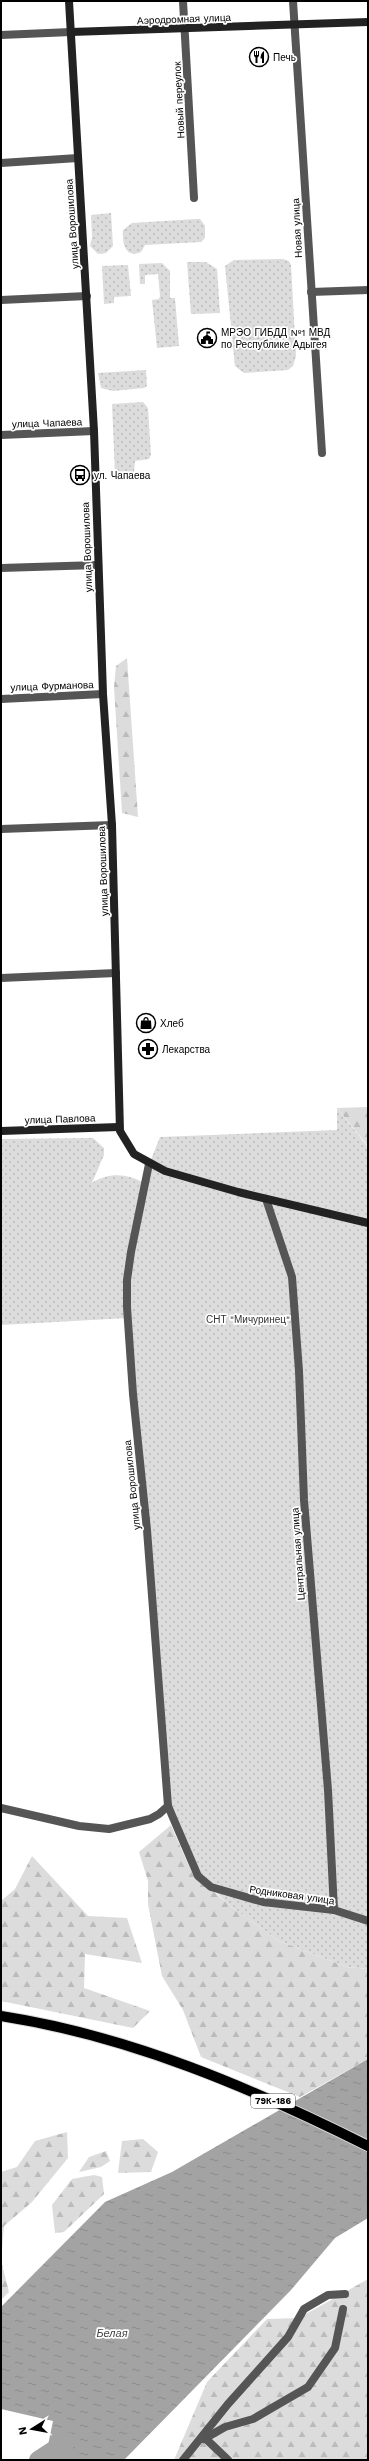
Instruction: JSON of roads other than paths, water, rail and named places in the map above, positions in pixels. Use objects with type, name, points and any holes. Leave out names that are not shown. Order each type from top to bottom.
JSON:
[{"type":"main road","name":"79К-186","points":[[1,2016],[36,2022],[175,2060],[301,2113],[368,2146]]},
{"type":"street","name":"улица Ворошилова","points":[[69,1],[87,296],[94,431],[103,694],[112,825],[119,1127]]},
{"type":"street","name":"Новый переулок","points":[[183,1],[194,198]]},
{"type":"street","name":"Новая улица","points":[[293,1],[322,453]]},
{"type":"street","name":"Аэродромная улица","points":[[1,35],[368,22]]},
{"type":"street","points":[[1,163],[78,158]]},
{"type":"street","points":[[311,292],[368,290]]},
{"type":"street","points":[[1,300],[87,296]]},
{"type":"street","name":"улица Чапаева","points":[[1,435],[94,431]]},
{"type":"street","points":[[1,568],[98,565]]},
{"type":"street","name":"улица Фурманова","points":[[1,698],[103,694]]},
{"type":"street","points":[[1,829],[112,825]]},
{"type":"street","points":[[1,978],[116,973]]},
{"type":"street","points":[[119,1127],[128,1146],[149,1164],[164,1171],[266,1199],[368,1223]]},
{"type":"street","name":"улица Павлова","points":[[1,1131],[119,1127]]},
{"type":"street","name":"улица Ворошилова","points":[[149,1164],[131,1252],[127,1280],[127,1307],[133,1394],[147,1530],[168,1806]]},
{"type":"street","name":"Центральная улица","points":[[266,1199],[292,1277],[299,1371],[304,1500],[328,1790],[334,1910]]},
{"type":"street","points":[[1,1808],[34,1814],[79,1826],[109,1829],[150,1819],[159,1814],[168,1806]]},
{"type":"street","name":"Родниковая улица","points":[[168,1806],[198,1876],[211,1887],[263,1902],[334,1910],[368,1921]]},
{"type":"street","points":[[183,2460],[203,2440],[228,2404],[288,2337],[304,2309],[328,2295],[344,2294]]},
{"type":"street","points":[[203,2440],[225,2427],[253,2419],[308,2387],[335,2348],[343,2309]]},
{"type":"street","points":[[203,2440],[228,2460]]},
{"type":"water","name":"Белая","points":[[368,2059],[368,2218],[335,2238],[291,2290],[124,2460],[45,2460],[53,2421],[1,2409],[1,2307],[105,2202],[172,2172]]},
{"type":"waterway","name":"Белая","points":[[38,2460],[67,2441]]},
{"type":"place","name":"Печь","points":[[259,57]]},
{"type":"place","name":"МРЭО ГИБДД №1 МВД по Республике Адыгея","points":[[207,338]]},
{"type":"place","name":"ул. Чапаева","points":[[80,475]]},
{"type":"place","name":"Хлеб","points":[[146,1023]]},
{"type":"place","name":"Лекарства","points":[[148,1049]]},
{"type":"park label","name":"СНТ \"Мичуринец\"","points":[[248,1319]]}]
